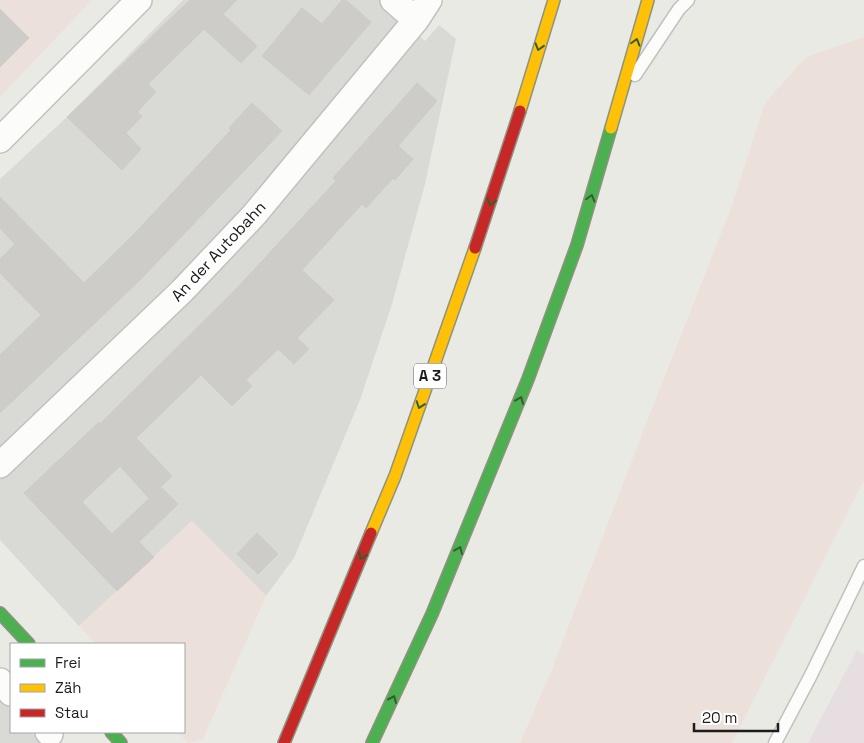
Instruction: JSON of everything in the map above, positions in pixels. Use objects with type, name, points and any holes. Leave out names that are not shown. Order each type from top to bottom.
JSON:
[{"type":"main road","name":"A 3","points":[[284,743],[395,476],[489,209],[554,0]]},
{"type":"main road","points":[[372,743],[432,614],[528,378],[577,245],[648,0]]},
{"type":"main road","points":[[0,613],[28,643]]},
{"type":"main road","points":[[111,733],[121,743]]},
{"type":"street","points":[[0,140],[139,0]]},
{"type":"street","points":[[393,0],[423,10]]},
{"type":"street","name":"An der Autobahn","points":[[0,465],[182,291],[254,215],[423,10]]},
{"type":"street","points":[[0,681],[10,692]]},
{"type":"lane","points":[[620,98],[679,9],[688,0]]},
{"type":"lane","points":[[775,743],[810,677],[864,566]]},
{"type":"shaded area","points":[[0,0],[92,0],[0,97]]},
{"type":"shaded area","points":[[183,0],[380,0],[425,41],[439,25],[456,39],[425,184],[392,304],[360,400],[294,558],[266,596],[192,521],[79,626],[0,540],[0,179],[67,117]]},
{"type":"shaded area","points":[[864,37],[864,480],[732,743],[520,743],[552,669],[731,208],[765,103],[806,57]]},
{"type":"shaded area","points":[[192,521],[266,596],[203,739],[188,743],[179,733],[185,733],[185,643],[95,643],[79,626]]},
{"type":"shaded area","points":[[857,650],[864,655],[864,743],[808,743]]},
{"type":"shaded area","points":[[0,698],[10,709],[10,733],[32,733],[42,743],[0,743]]},
{"type":"building","points":[[190,0],[237,0],[223,14],[257,46],[241,63],[204,29],[148,84],[156,92],[137,112],[142,116],[126,133],[141,149],[122,170],[67,117]]},
{"type":"building","points":[[342,0],[346,0],[371,22],[309,95],[262,56],[302,8],[322,24]]},
{"type":"building","points":[[0,9],[29,38],[0,67]]},
{"type":"building","points":[[417,83],[437,101],[398,146],[413,159],[395,180],[393,178],[366,208],[362,204],[302,270],[334,300],[297,338],[309,349],[294,364],[278,349],[246,380],[252,386],[232,406],[201,375],[136,438],[172,476],[149,498],[120,466],[82,502],[112,534],[161,487],[178,504],[139,542],[154,557],[117,591],[24,493],[99,422],[100,424],[238,287],[336,181],[333,178]]},
{"type":"building","points":[[252,103],[282,131],[140,280],[0,413],[0,355],[41,315],[0,273],[0,259],[15,244],[0,228],[0,197],[84,283],[136,232],[231,130],[229,128]]},
{"type":"building","points":[[257,533],[278,554],[258,574],[237,554]]},
{"type":"traffic: fast","points":[[372,743],[432,614],[528,379],[577,245],[611,128]]},
{"type":"traffic: fast","points":[[0,613],[28,643]]},
{"type":"traffic: fast","points":[[112,733],[121,743]]},
{"type":"traffic: slow","points":[[520,111],[554,0]]},
{"type":"traffic: slow","points":[[611,128],[648,0]]},
{"type":"traffic: slow","points":[[371,533],[395,476],[475,248]]},
{"type":"traffic: jam","points":[[475,248],[520,111]]},
{"type":"traffic: jam","points":[[284,743],[371,533]]}]
